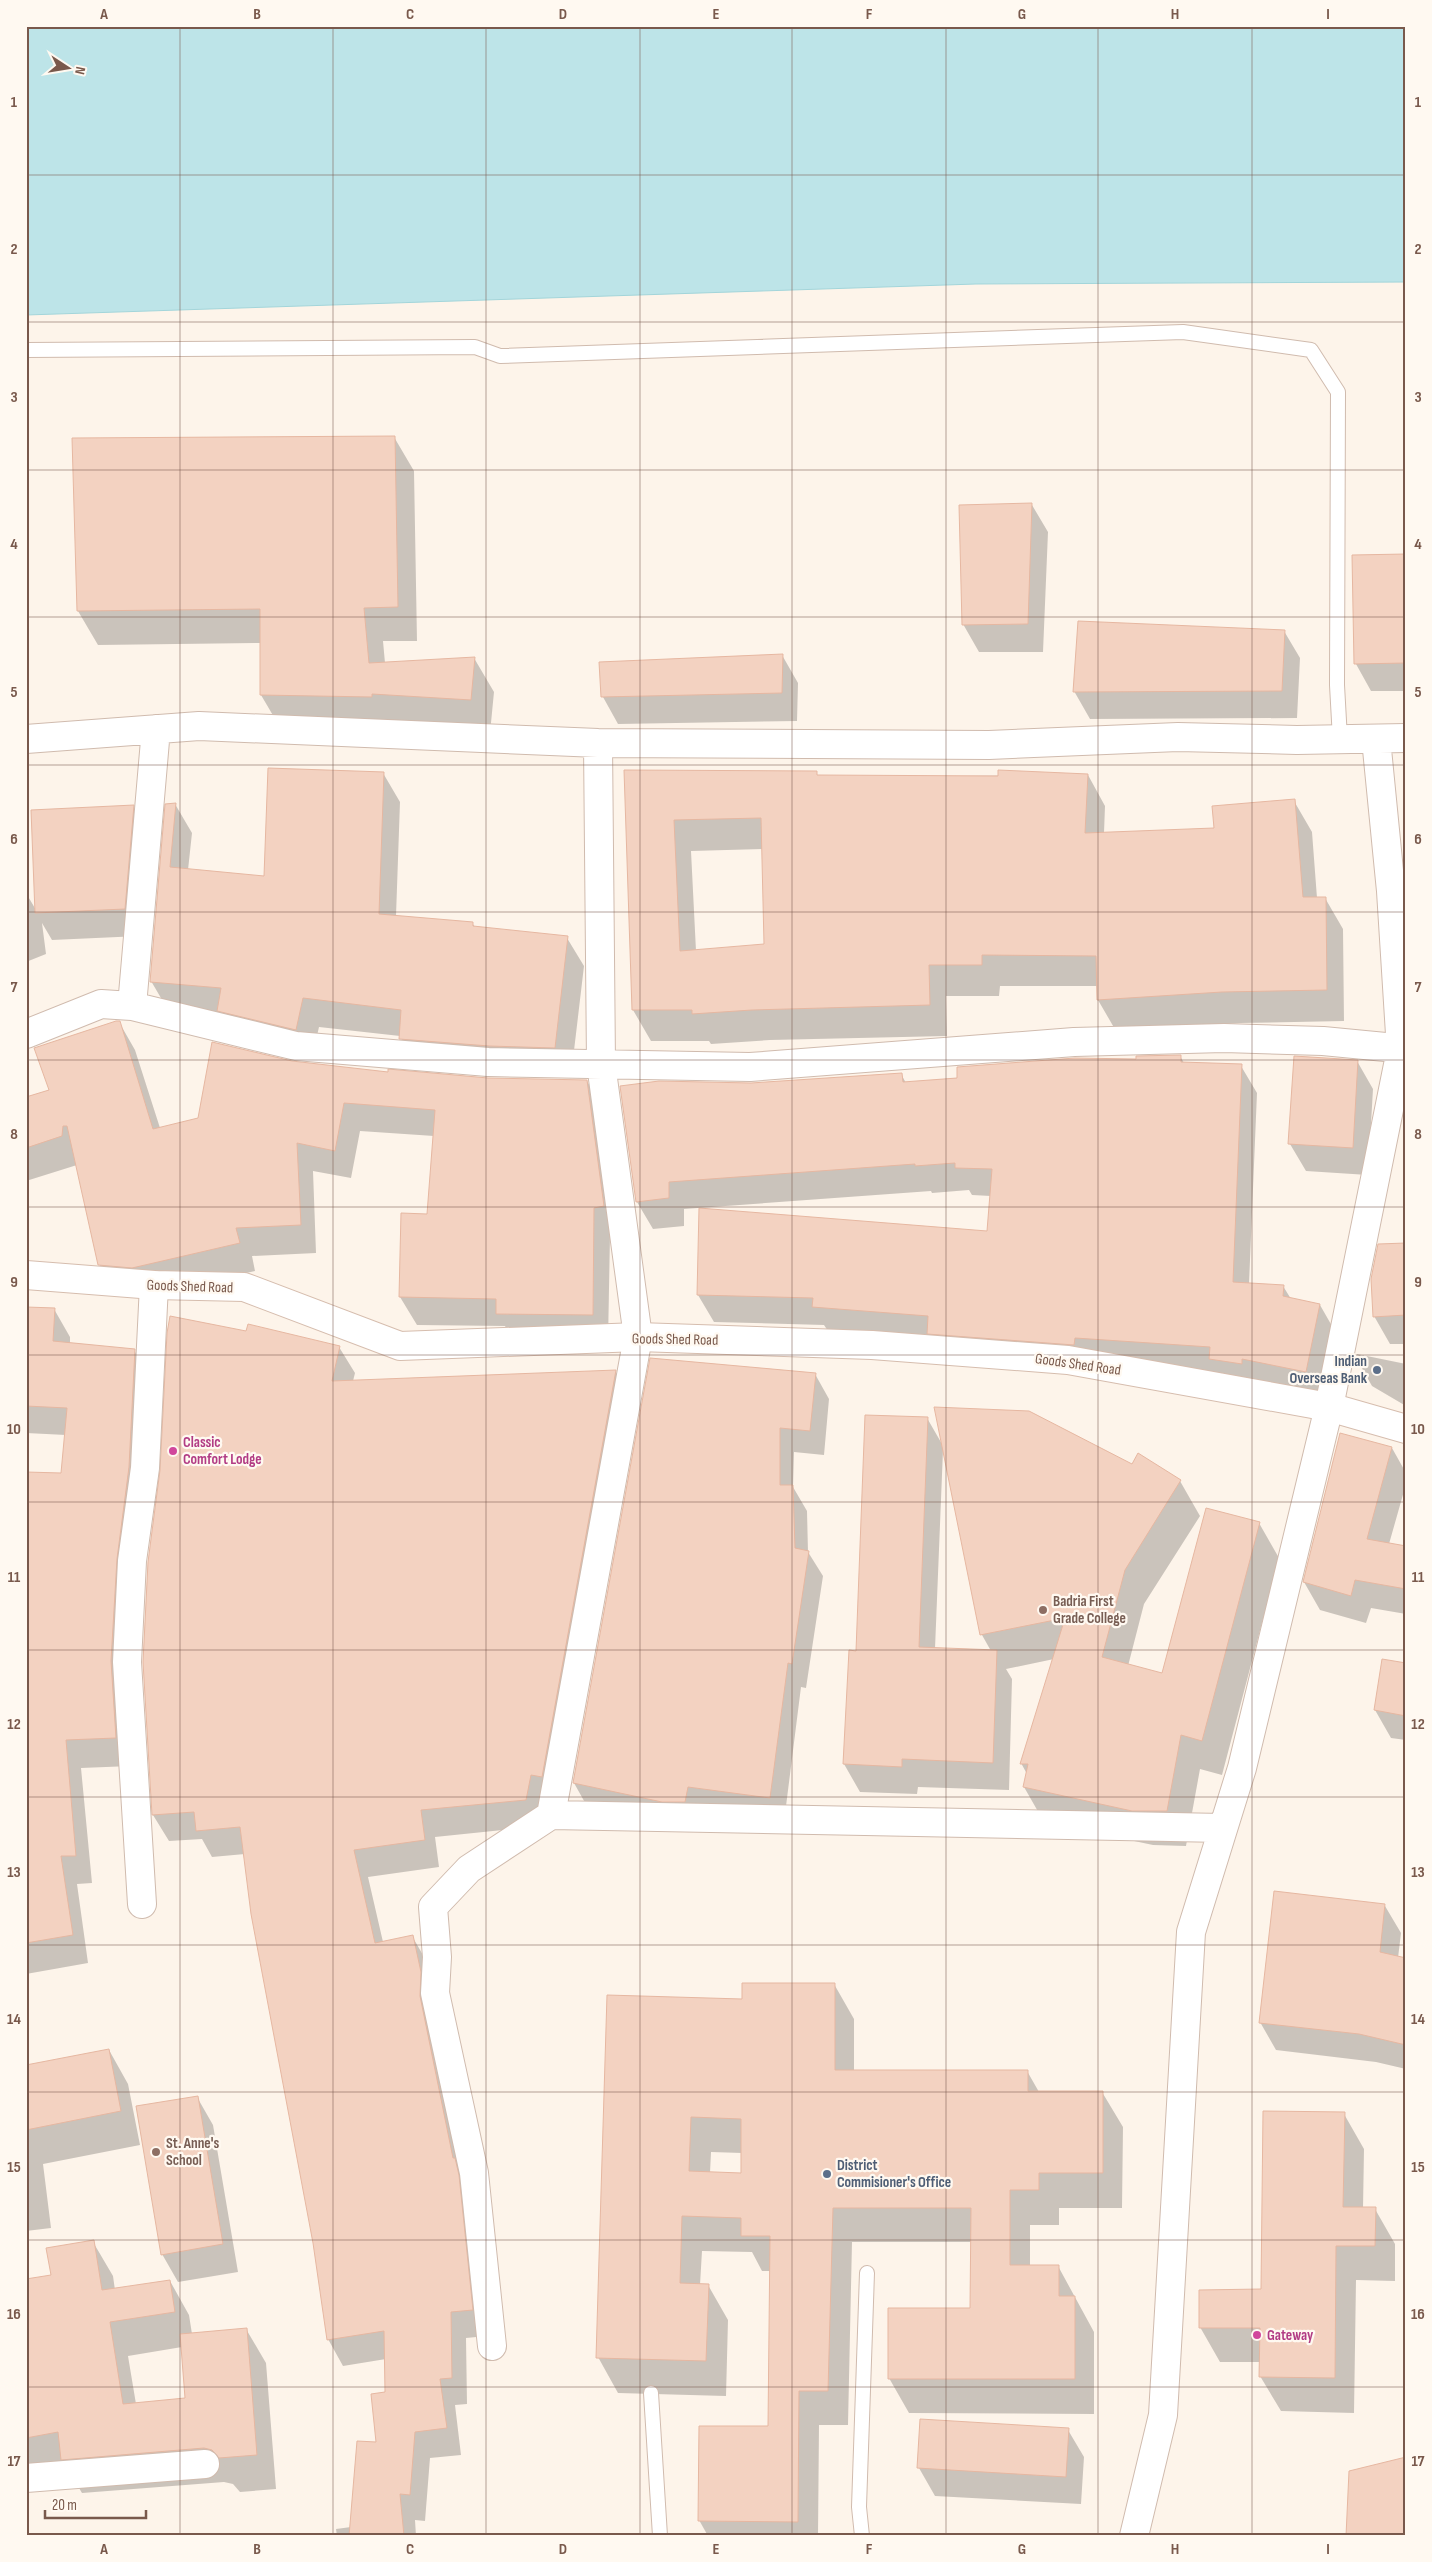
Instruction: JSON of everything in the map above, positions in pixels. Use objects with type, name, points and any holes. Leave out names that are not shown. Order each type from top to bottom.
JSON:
[{"type":"street","points":[[26,739],[199,726],[598,742],[989,745],[1178,737],[1406,738]]},
{"type":"street","points":[[132,1006],[156,729]]},
{"type":"street","points":[[1134,2536],[1163,2415],[1191,1932],[1242,1768],[1329,1407],[1403,1049],[1391,891],[1376,739]]},
{"type":"street","points":[[551,1815],[638,1337],[601,1064],[598,742]]},
{"type":"street","points":[[26,1034],[101,1004],[132,1006],[296,1046],[488,1062],[750,1067],[1074,1042],[1224,1038],[1323,1040],[1403,1049]]},
{"type":"street","name":"Goods Shed Road","points":[[26,1274],[154,1285],[244,1287],[400,1346],[638,1337],[872,1345],[1068,1360],[1329,1407],[1406,1430]]},
{"type":"street","points":[[142,1904],[127,1662],[132,1562],[145,1468],[154,1285]]},
{"type":"street","points":[[492,2346],[474,2173],[435,1993],[437,1957],[434,1907],[468,1869],[551,1815],[1223,1828]]},
{"type":"street","points":[[26,2478],[205,2464]]},
{"type":"lane","points":[[26,350],[475,347],[500,356],[1183,332],[1311,350],[1338,392],[1337,685],[1340,739]]},
{"type":"lane","points":[[862,2536],[859,2506],[867,2273]]},
{"type":"lane","points":[[651,2393],[660,2536]]},
{"type":"water","points":[[26,26],[1406,26],[1406,282],[976,284],[26,315]]},
{"type":"building","points":[[395,436],[398,607],[364,608],[369,663],[475,657],[471,700],[372,694],[372,697],[260,695],[260,609],[77,611],[72,438]]},
{"type":"building","points":[[1032,503],[1028,624],[962,625],[959,505]]},
{"type":"building","points":[[1406,554],[1406,663],[1354,664],[1352,555]]},
{"type":"building","points":[[1078,621],[1285,630],[1282,691],[1073,692]]},
{"type":"building","points":[[783,654],[782,693],[601,697],[599,662]]},
{"type":"building","points":[[268,768],[384,772],[379,914],[473,922],[473,926],[568,936],[555,1048],[489,1046],[399,1039],[401,1010],[303,998],[296,1030],[217,1011],[221,988],[150,982],[165,804],[176,803],[170,867],[264,876]]},
{"type":"building","points":[[624,770],[817,771],[817,775],[998,776],[998,770],[1088,774],[1085,833],[1214,828],[1212,806],[1295,799],[1303,897],[1326,897],[1327,990],[1222,992],[1097,1000],[1096,956],[982,955],[982,965],[929,965],[930,1005],[752,1010],[692,1014],[692,1010],[632,1010]],"holes":[[[761,818],[764,944],[680,951],[674,820]]]},
{"type":"building","points":[[134,805],[125,909],[35,913],[31,810]]},
{"type":"building","points":[[120,1021],[153,1129],[198,1118],[212,1042],[292,1061],[388,1072],[388,1069],[488,1078],[587,1080],[604,1206],[594,1208],[593,1315],[496,1314],[496,1299],[399,1297],[401,1213],[427,1214],[435,1110],[344,1103],[335,1151],[297,1143],[301,1225],[236,1228],[240,1243],[132,1268],[98,1265],[67,1126],[63,1126],[62,1136],[26,1148],[26,1097],[49,1090],[34,1048]]},
{"type":"building","points":[[1181,1055],[1181,1062],[1242,1064],[1233,1282],[1284,1285],[1283,1296],[1320,1304],[1306,1372],[1242,1359],[1242,1364],[1209,1359],[1210,1347],[1075,1338],[1074,1345],[927,1334],[928,1316],[812,1307],[813,1298],[697,1295],[699,1208],[987,1231],[992,1169],[955,1168],[955,1163],[915,1166],[915,1164],[669,1182],[669,1198],[636,1202],[620,1086],[659,1081],[751,1083],[902,1073],[903,1082],[957,1078],[957,1067],[1075,1058],[1136,1059],[1136,1056]]},
{"type":"building","points":[[1294,1056],[1358,1060],[1353,1148],[1288,1144]]},
{"type":"building","points":[[1406,1243],[1406,1315],[1373,1317],[1371,1279],[1378,1244]]},
{"type":"building","points":[[26,1307],[55,1308],[53,1341],[135,1349],[129,1467],[117,1559],[111,1661],[116,1738],[66,1740],[76,1856],[61,1856],[73,1935],[26,1943],[26,1472],[61,1473],[67,1408],[26,1406]]},
{"type":"building","points":[[170,1316],[246,1331],[248,1324],[340,1346],[332,1381],[616,1370],[542,1777],[531,1775],[526,1800],[421,1810],[425,1840],[354,1850],[375,1943],[413,1935],[421,1972],[420,1996],[453,2158],[455,2158],[459,2175],[473,2310],[451,2312],[452,2378],[440,2379],[447,2428],[415,2432],[410,2495],[400,2494],[404,2536],[349,2536],[357,2441],[376,2442],[371,2394],[385,2392],[384,2331],[327,2340],[313,2243],[251,1914],[240,1827],[196,1831],[194,1812],[152,1815],[143,1662],[148,1562],[160,1470],[167,1333]]},
{"type":"building","points":[[650,1358],[816,1373],[810,1431],[780,1428],[780,1485],[793,1485],[795,1548],[809,1551],[792,1664],[788,1663],[770,1798],[688,1787],[685,1802],[662,1802],[573,1783]]},
{"type":"building","points":[[934,1407],[1029,1411],[1132,1464],[1138,1453],[1181,1480],[1125,1570],[1102,1657],[1162,1673],[1206,1508],[1260,1522],[1202,1741],[1181,1735],[1167,1811],[1132,1811],[1023,1787],[1028,1764],[1020,1764],[1065,1618],[980,1635]]},
{"type":"building","points":[[865,1415],[928,1417],[919,1647],[997,1650],[993,1763],[902,1759],[902,1767],[843,1764],[849,1650],[856,1651]]},
{"type":"building","points":[[1340,1433],[1392,1447],[1367,1539],[1406,1546],[1406,1589],[1355,1580],[1351,1596],[1303,1582]]},
{"type":"building","points":[[1382,1659],[1406,1663],[1406,1716],[1374,1710]]},
{"type":"building","points":[[1274,1891],[1385,1904],[1380,1952],[1406,1958],[1406,2045],[1359,2034],[1259,2023]]},
{"type":"building","points":[[742,1983],[835,1983],[835,2070],[1028,2070],[1028,2091],[1103,2091],[1103,2173],[1039,2173],[1039,2190],[1010,2190],[1010,2265],[1059,2265],[1059,2296],[1075,2296],[1075,2379],[888,2379],[888,2308],[970,2308],[971,2208],[833,2208],[828,2391],[799,2391],[798,2522],[698,2521],[699,2426],[768,2426],[770,2236],[741,2236],[741,2218],[682,2216],[680,2283],[709,2284],[706,2361],[596,2358],[607,1995],[742,1999]],"holes":[[[691,2117],[741,2119],[741,2173],[689,2171]]]},
{"type":"building","points":[[109,2049],[121,2111],[26,2130],[26,2065]]},
{"type":"building","points":[[198,2096],[223,2244],[161,2255],[136,2106]]},
{"type":"building","points":[[1263,2111],[1345,2112],[1343,2207],[1376,2207],[1375,2246],[1336,2246],[1335,2378],[1259,2377],[1260,2328],[1199,2328],[1199,2290],[1261,2289]]},
{"type":"building","points":[[94,2240],[102,2290],[170,2280],[175,2312],[110,2322],[123,2404],[185,2398],[180,2334],[247,2328],[257,2455],[219,2458],[212,2450],[204,2448],[61,2460],[58,2432],[26,2438],[26,2279],[51,2275],[46,2248]]},
{"type":"building","points":[[920,2419],[1069,2428],[1066,2477],[917,2468]]},
{"type":"building","points":[[1406,2457],[1406,2536],[1346,2536],[1349,2471]]},
{"type":"place","name":"Indian Overseas Bank","points":[[1377,1370]]},
{"type":"place","name":"Classic Comfort Lodge","points":[[173,1451]]},
{"type":"place","name":"Badria First Grade College","points":[[1043,1610]]},
{"type":"place","name":"St. Anne's School","points":[[156,2152]]},
{"type":"place","name":"District Commisioner's Office","points":[[827,2174]]},
{"type":"place","name":"Gateway","points":[[1257,2335]]}]
